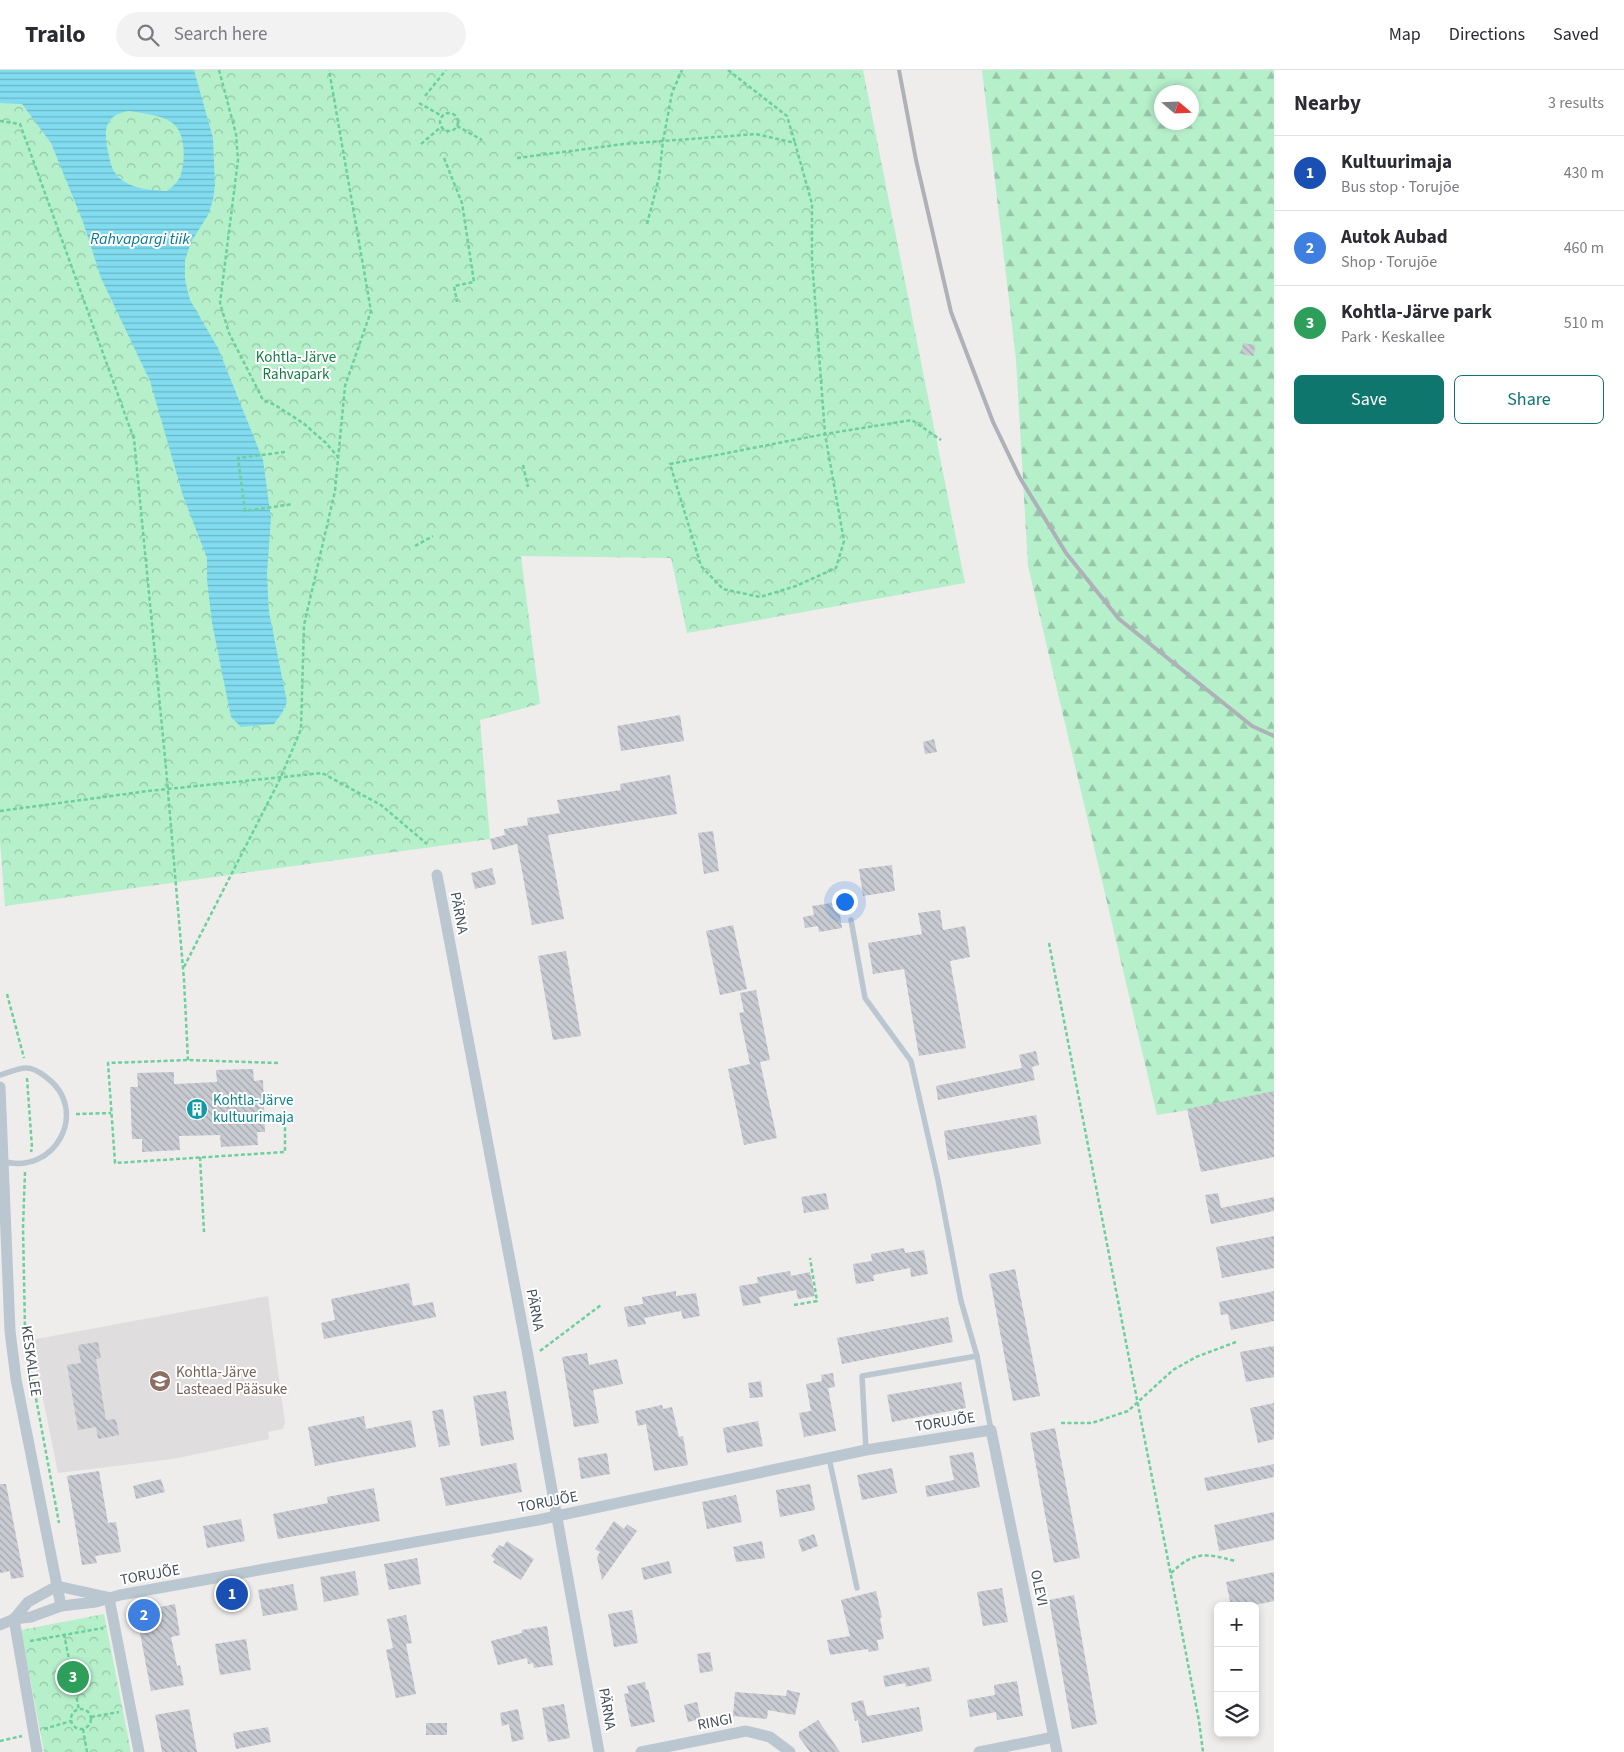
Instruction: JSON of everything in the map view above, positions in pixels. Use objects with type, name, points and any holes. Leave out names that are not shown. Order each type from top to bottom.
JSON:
[{"type":"street","name":"PÄRNA","points":[[437,875],[527,1346],[600,1752]]},
{"type":"street","name":"KESKALLEE","points":[[0,1087],[8,1332],[61,1606]]},
{"type":"street","name":"TORUJÕE","points":[[0,1624],[14,1619],[31,1617],[61,1606],[96,1602],[109,1598],[538,1520],[866,1450],[991,1430]]},
{"type":"street","name":"OLEVI","points":[[991,1430],[1057,1752]]},
{"type":"street","name":"TORUJÕE","points":[[14,1619],[28,1602],[57,1586],[109,1598]]},
{"type":"street","points":[[109,1598],[139,1752]]},
{"type":"street","points":[[14,1619],[37,1752]]},
{"type":"street","name":"RINGI","points":[[641,1752],[746,1731],[770,1736],[790,1752]]},
{"type":"street","points":[[978,1752],[1054,1737]]},
{"type":"lane","points":[[851,920],[864,998],[911,1061],[938,1180],[961,1301],[977,1356],[991,1430]]},
{"type":"lane","points":[[0,1075],[26,1068],[40,1072],[53,1082],[60,1091],[65,1102],[67,1114],[63,1134],[54,1148],[41,1158],[28,1164],[1,1160]]},
{"type":"lane","points":[[866,1450],[862,1376],[977,1356]]},
{"type":"lane","points":[[829,1458],[857,1588]]},
{"type":"path","points":[[219,70],[236,134],[238,160],[220,303],[229,333],[263,400],[275,405],[303,423],[326,443],[338,458]]},
{"type":"path","points":[[184,969],[280,779],[301,729],[304,625],[334,491],[345,386],[371,311],[329,70]]},
{"type":"path","points":[[424,96],[446,70]]},
{"type":"path","points":[[647,224],[659,178],[662,141],[672,93],[682,70]]},
{"type":"path","points":[[728,70],[787,116],[812,204],[812,260],[820,346],[825,434],[844,541],[836,568],[796,586],[760,597],[723,589],[701,566],[670,464],[825,434],[912,420],[941,440]]},
{"type":"path","points":[[419,103],[442,116]]},
{"type":"path","points":[[450,113],[455,115],[458,120],[457,126],[451,131],[445,131],[439,122],[442,116],[450,113]]},
{"type":"path","points":[[0,121],[20,124],[134,439],[184,969],[188,1060]]},
{"type":"path","points":[[457,126],[482,140]]},
{"type":"path","points":[[421,144],[441,127]]},
{"type":"path","points":[[517,158],[624,144],[756,134],[795,143]]},
{"type":"path","points":[[444,158],[462,203],[474,282],[454,286],[457,302]]},
{"type":"path","points":[[285,452],[238,458],[245,511],[293,504]]},
{"type":"path","points":[[523,465],[528,487]]},
{"type":"path","points":[[415,546],[433,536]]},
{"type":"path","points":[[0,811],[322,773],[381,805],[427,844]]},
{"type":"path","points":[[1049,943],[1199,1721],[1203,1752]]},
{"type":"path","points":[[7,994],[26,1068],[32,1148],[25,1172],[23,1227],[26,1339],[33,1390],[59,1524]]},
{"type":"path","points":[[278,1063],[188,1060],[108,1063],[114,1163],[285,1152],[285,1127]]},
{"type":"path","points":[[67,1114],[111,1113]]},
{"type":"path","points":[[200,1157],[204,1232]]},
{"type":"path","points":[[794,1305],[817,1301],[810,1258]]},
{"type":"path","points":[[540,1352],[601,1305]]},
{"type":"path","points":[[1061,1423],[1092,1423],[1128,1411],[1173,1370],[1196,1357],[1236,1342]]},
{"type":"path","points":[[1170,1573],[1198,1555],[1220,1557],[1235,1561]]},
{"type":"path","points":[[24,1642],[107,1627]]},
{"type":"path","points":[[64,1634],[79,1710]]},
{"type":"path","points":[[83,1729],[74,1726],[71,1721],[72,1715],[79,1710],[85,1710],[91,1717]]},
{"type":"path","points":[[91,1717],[131,1710]]},
{"type":"path","points":[[83,1729],[88,1726],[91,1717]]},
{"type":"path","points":[[83,1729],[87,1752]]},
{"type":"shaded area","name":"Kohtla-Järve Lasteaed Pääsuke","points":[[268,1296],[285,1423],[283,1429],[268,1432],[269,1439],[173,1459],[58,1473],[31,1340]]},
{"type":"green space","name":"Kohtla-Järve Rahvapark","points":[[0,70],[863,70],[965,583],[687,633],[671,558],[521,556],[540,704],[480,720],[490,839],[5,906],[0,841]]},
{"type":"green space","points":[[982,70],[1274,70],[1274,1096],[1157,1115],[1028,566],[1016,360]]},
{"type":"green space","points":[[104,1614],[131,1752],[44,1752],[21,1630]]},
{"type":"water","name":"Rahvapargi tiik","points":[[0,70],[194,70],[213,138],[215,185],[208,215],[191,242],[185,260],[185,280],[190,300],[218,348],[263,460],[271,518],[267,574],[269,612],[287,702],[274,724],[241,727],[231,717],[212,623],[207,580],[207,558],[183,496],[150,381],[101,278],[83,222],[51,143],[22,104],[0,103]],"holes":[[[129,111],[167,120],[176,126],[180,132],[184,155],[182,170],[180,177],[167,191],[132,186],[121,179],[112,168],[106,140],[107,127],[109,121],[114,117]]]},
{"type":"building","points":[[1243,343],[1255,345],[1254,356],[1241,354]]},
{"type":"building","points":[[680,715],[684,741],[621,751],[617,726]]},
{"type":"building","points":[[934,739],[937,752],[925,754],[923,742]]},
{"type":"building","points":[[670,775],[677,814],[548,835],[564,919],[532,925],[517,844],[493,850],[490,839],[505,835],[504,829],[528,825],[527,818],[560,813],[557,800],[621,790],[620,784]]},
{"type":"building","points":[[713,831],[719,871],[704,874],[698,833]]},
{"type":"building","points":[[892,865],[895,891],[863,896],[859,869]]},
{"type":"building","points":[[492,868],[496,884],[475,889],[471,873]]},
{"type":"building","points":[[838,902],[842,928],[819,932],[818,926],[805,928],[803,917],[814,915],[812,906]]},
{"type":"building","points":[[940,910],[943,930],[965,926],[970,957],[950,961],[966,1048],[919,1056],[904,969],[873,974],[868,943],[922,934],[918,913]]},
{"type":"building","points":[[733,925],[747,989],[720,995],[706,931]]},
{"type":"building","points":[[566,951],[581,1036],[553,1040],[538,956]]},
{"type":"building","points":[[756,990],[770,1060],[760,1062],[777,1138],[744,1145],[728,1069],[750,1064],[739,1013],[744,1012],[740,993]]},
{"type":"building","points":[[1036,1051],[1039,1065],[1032,1067],[1035,1080],[938,1100],[936,1086],[1022,1068],[1019,1055]]},
{"type":"building","name":"Kohtla-Järve kultuurimaja","points":[[253,1069],[254,1081],[263,1080],[265,1132],[257,1132],[258,1145],[221,1147],[220,1135],[179,1136],[180,1150],[142,1152],[142,1139],[132,1139],[130,1087],[138,1087],[137,1073],[174,1072],[174,1084],[217,1082],[216,1070]]},
{"type":"building","points":[[1274,1091],[1274,1157],[1201,1172],[1187,1109]]},
{"type":"building","points":[[1036,1115],[1041,1144],[948,1160],[944,1131]]},
{"type":"building","points":[[826,1193],[829,1209],[804,1213],[801,1197]]},
{"type":"building","points":[[1218,1193],[1221,1208],[1274,1197],[1274,1211],[1211,1224],[1205,1195]]},
{"type":"building","points":[[1274,1236],[1274,1268],[1222,1278],[1216,1247]]},
{"type":"building","points":[[904,1248],[905,1253],[924,1250],[928,1274],[911,1277],[910,1268],[873,1275],[874,1281],[856,1284],[853,1264],[872,1261],[871,1254]]},
{"type":"building","points":[[1015,1269],[1040,1396],[1013,1401],[989,1274]]},
{"type":"building","points":[[790,1271],[791,1276],[810,1272],[815,1296],[798,1299],[796,1290],[759,1297],[761,1303],[743,1306],[739,1286],[758,1283],[757,1277]]},
{"type":"building","points":[[409,1283],[413,1306],[433,1302],[436,1317],[324,1339],[321,1323],[335,1320],[331,1299]]},
{"type":"building","points":[[676,1291],[676,1296],[696,1293],[700,1316],[683,1319],[681,1311],[644,1318],[646,1324],[628,1327],[624,1307],[643,1304],[642,1297]]},
{"type":"building","points":[[1274,1291],[1274,1321],[1231,1330],[1228,1314],[1221,1315],[1219,1302]]},
{"type":"building","points":[[948,1317],[953,1342],[842,1364],[837,1338]]},
{"type":"building","points":[[98,1342],[101,1358],[96,1359],[106,1420],[116,1419],[119,1435],[98,1439],[96,1427],[78,1430],[67,1365],[81,1363],[78,1345]]},
{"type":"building","points":[[1274,1346],[1274,1377],[1246,1382],[1240,1352]]},
{"type":"building","points":[[587,1353],[589,1365],[617,1359],[623,1384],[593,1390],[599,1423],[574,1427],[562,1357]]},
{"type":"building","points":[[833,1373],[835,1387],[828,1388],[836,1431],[804,1437],[799,1413],[811,1411],[806,1384],[822,1381],[821,1375]]},
{"type":"building","points":[[761,1381],[763,1397],[750,1398],[748,1383]]},
{"type":"building","points":[[961,1382],[966,1408],[892,1422],[887,1395]]},
{"type":"building","points":[[506,1391],[514,1440],[481,1446],[473,1396]]},
{"type":"building","points":[[1274,1403],[1274,1439],[1258,1443],[1250,1408]]},
{"type":"building","points":[[662,1405],[663,1409],[672,1407],[679,1437],[683,1436],[688,1465],[654,1471],[646,1424],[638,1426],[635,1411]]},
{"type":"building","points":[[443,1409],[450,1445],[439,1447],[432,1411]]},
{"type":"building","points":[[364,1416],[366,1429],[411,1420],[416,1447],[315,1466],[308,1427]]},
{"type":"building","points":[[758,1421],[763,1446],[727,1453],[723,1428]]},
{"type":"building","points":[[1055,1428],[1080,1558],[1054,1563],[1030,1433]]},
{"type":"building","points":[[973,1452],[980,1487],[927,1497],[925,1486],[954,1480],[949,1456]]},
{"type":"building","points":[[607,1453],[610,1474],[581,1479],[578,1458]]},
{"type":"building","points":[[516,1463],[522,1492],[446,1506],[440,1478]]},
{"type":"building","points":[[1274,1464],[1274,1477],[1207,1491],[1204,1478]]},
{"type":"building","points":[[892,1468],[897,1493],[862,1500],[857,1475]]},
{"type":"building","points":[[99,1471],[108,1523],[116,1522],[121,1552],[95,1556],[97,1563],[82,1565],[67,1476]]},
{"type":"building","points":[[161,1479],[165,1492],[136,1499],[133,1486]]},
{"type":"building","points":[[0,1484],[6,1484],[24,1577],[11,1579],[10,1571],[0,1573]]},
{"type":"building","points":[[810,1484],[815,1510],[780,1517],[776,1490]]},
{"type":"building","points":[[374,1488],[380,1521],[278,1539],[273,1514],[328,1503],[327,1497]]},
{"type":"building","points":[[736,1495],[742,1522],[707,1529],[702,1502]]},
{"type":"building","points":[[1274,1512],[1274,1540],[1219,1551],[1214,1525]]},
{"type":"building","points":[[241,1519],[245,1541],[207,1548],[203,1526]]},
{"type":"building","points":[[614,1521],[624,1529],[627,1524],[637,1531],[602,1580],[597,1557],[600,1552],[595,1549]]},
{"type":"building","points":[[814,1534],[818,1546],[802,1552],[798,1540]]},
{"type":"building","points":[[507,1541],[534,1559],[521,1580],[493,1562],[495,1559],[491,1556],[499,1545],[503,1547]]},
{"type":"building","points":[[762,1541],[765,1558],[736,1562],[733,1547]]},
{"type":"building","points":[[417,1558],[421,1584],[389,1590],[384,1564]]},
{"type":"building","points":[[669,1561],[672,1573],[644,1580],[641,1568]]},
{"type":"building","points":[[355,1571],[359,1595],[324,1602],[320,1577]]},
{"type":"building","points":[[1274,1572],[1274,1601],[1259,1604],[1259,1602],[1230,1602],[1226,1582]]},
{"type":"building","points":[[293,1584],[298,1610],[263,1616],[258,1590]]},
{"type":"building","points":[[1002,1588],[1008,1622],[983,1626],[977,1592]]},
{"type":"building","points":[[876,1591],[882,1617],[880,1618],[884,1639],[877,1640],[879,1650],[869,1652],[868,1649],[830,1655],[827,1640],[850,1636],[841,1600]]},
{"type":"building","points":[[1074,1595],[1097,1724],[1072,1729],[1049,1600]]},
{"type":"building","points":[[175,1604],[180,1635],[171,1637],[177,1666],[180,1665],[184,1685],[151,1691],[136,1612]]},
{"type":"building","points":[[632,1610],[638,1643],[614,1647],[608,1614]]},
{"type":"building","points":[[406,1615],[412,1643],[406,1644],[416,1694],[396,1698],[386,1650],[393,1648],[387,1619]]},
{"type":"building","points":[[547,1626],[553,1665],[534,1668],[533,1663],[528,1664],[527,1658],[498,1665],[491,1641],[522,1633],[522,1630]]},
{"type":"building","points":[[246,1639],[251,1670],[220,1675],[215,1644]]},
{"type":"building","points":[[710,1652],[713,1671],[700,1673],[697,1654]]},
{"type":"building","points":[[929,1667],[932,1681],[906,1687],[905,1683],[885,1687],[883,1676]]},
{"type":"building","points":[[1017,1681],[1023,1716],[997,1720],[996,1712],[970,1717],[967,1700],[995,1695],[994,1685]]},
{"type":"building","points":[[645,1682],[655,1722],[631,1727],[624,1694],[629,1693],[627,1686]]},
{"type":"building","points":[[787,1690],[800,1693],[795,1715],[768,1710],[767,1719],[733,1716],[735,1692],[786,1696]]},
{"type":"building","points":[[863,1700],[867,1716],[919,1707],[923,1731],[862,1743],[858,1720],[855,1721],[851,1703]]},
{"type":"building","points":[[697,1702],[701,1719],[688,1722],[684,1705]]},
{"type":"building","points":[[564,1704],[570,1738],[548,1742],[542,1708]]},
{"type":"building","points":[[189,1709],[197,1752],[162,1752],[155,1715]]},
{"type":"building","points":[[518,1709],[524,1739],[512,1742],[509,1724],[502,1726],[500,1713]]},
{"type":"building","points":[[818,1720],[840,1752],[810,1752],[799,1737],[799,1732]]},
{"type":"building","points":[[426,1723],[447,1723],[447,1735],[426,1735]]},
{"type":"building","points":[[268,1727],[271,1742],[236,1749],[233,1733]]},
{"type":"railway","points":[[899,70],[916,160],[951,312],[993,422],[1020,478],[1066,553],[1119,619],[1252,726],[1274,736]]},
{"type":"place","name":"Kohtla-Järve kultuurimaja","points":[[197,1109]]},
{"type":"place","name":"Kohtla-Järve Lasteaed Pääsuke","points":[[160,1381]]},
{"type":"place","name":"Kultuurimaja","points":[[232,1594]]},
{"type":"place","name":"Autok Aubad","points":[[144,1615]]},
{"type":"place","name":"Kohtla-Järve park","points":[[73,1677]]}]
